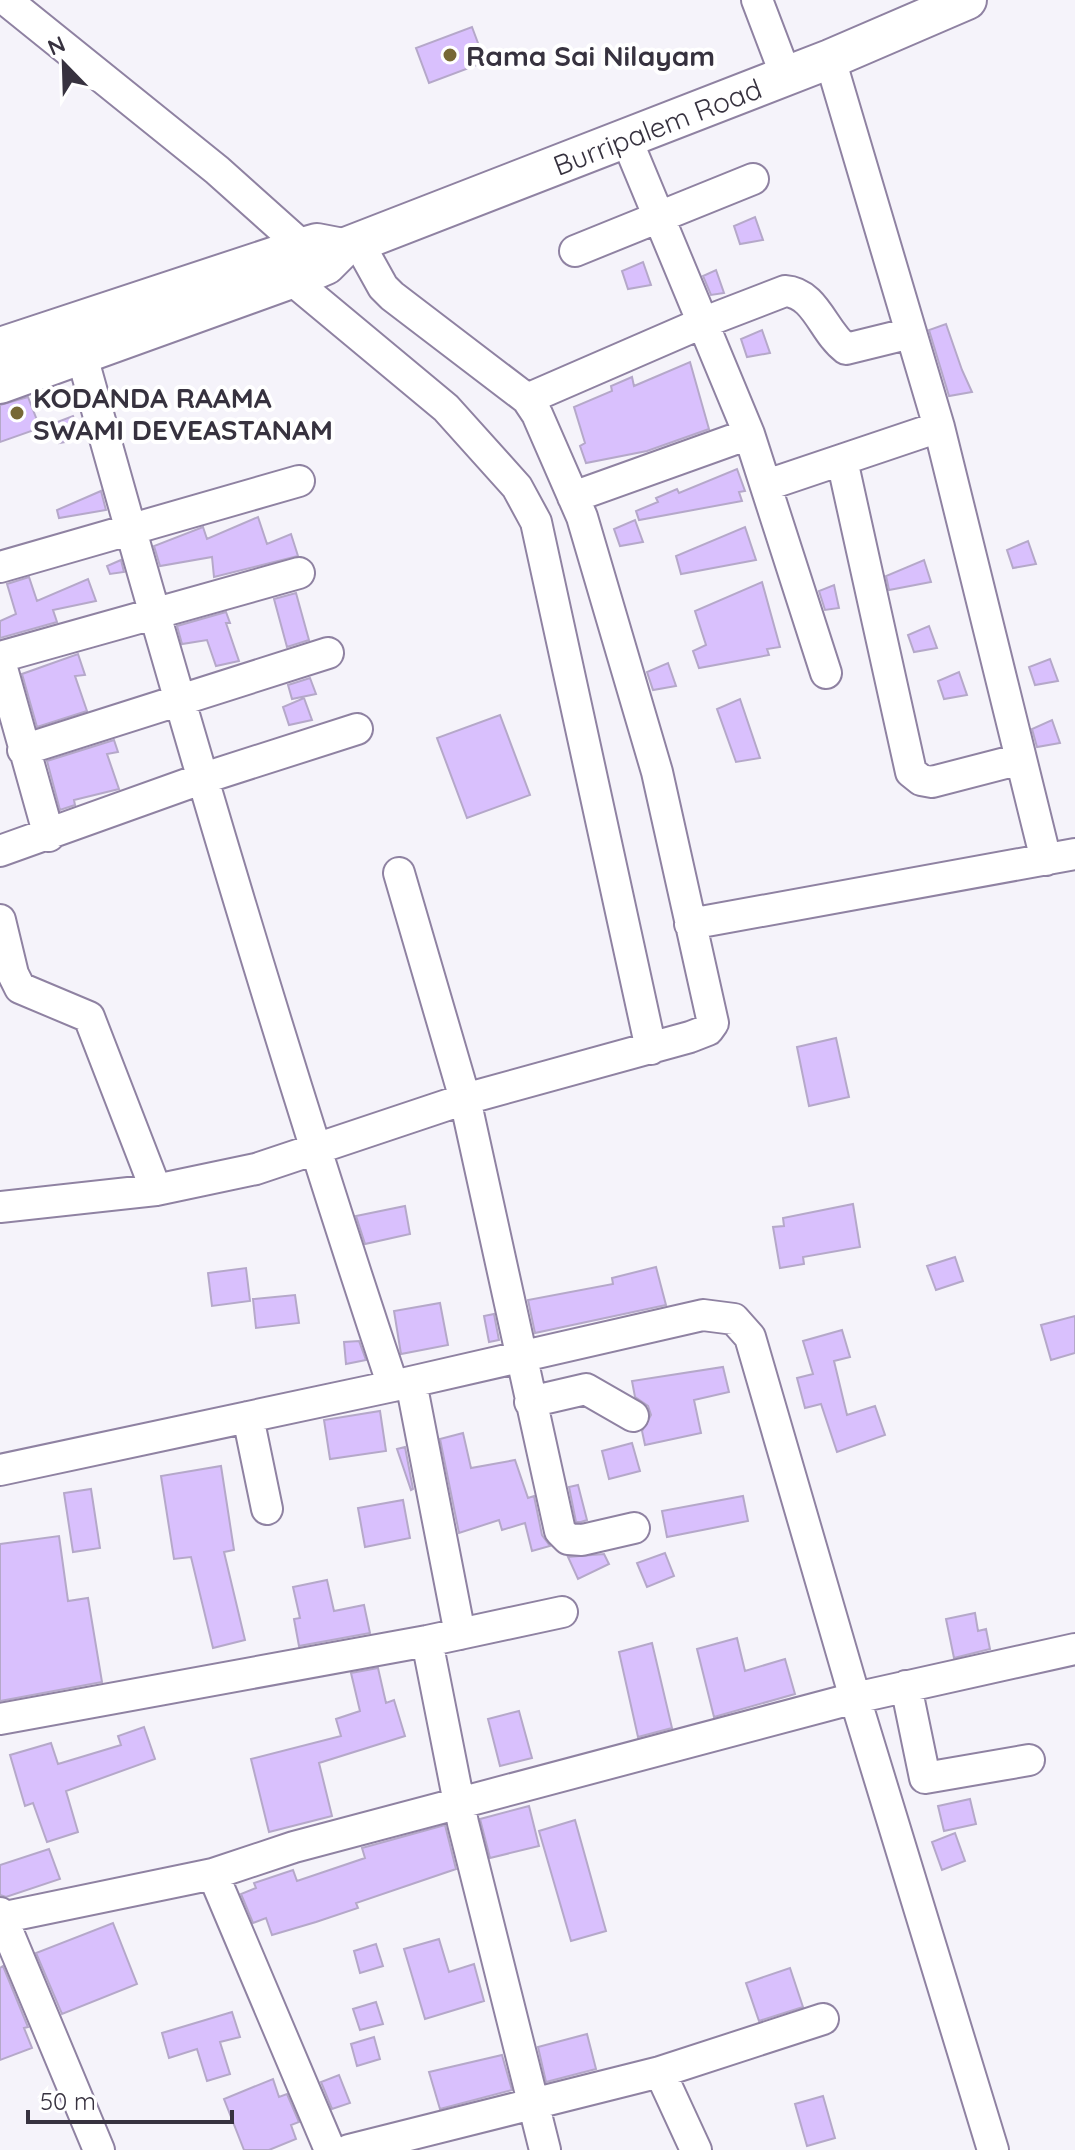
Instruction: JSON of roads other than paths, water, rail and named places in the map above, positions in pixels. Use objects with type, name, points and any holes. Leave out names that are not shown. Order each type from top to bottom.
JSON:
[{"type":"main road","name":"Burripalem Road","points":[[0,347],[297,263],[326,265],[350,245],[631,153],[786,76],[967,0]]},
{"type":"main road","name":"Burripalem Road","points":[[0,384],[82,356],[297,263]]},
{"type":"street","points":[[6,0],[217,170],[297,263],[446,408],[528,502],[536,522],[651,1049]]},
{"type":"street","points":[[757,0],[786,76]]},
{"type":"street","points":[[690,924],[1061,857],[1021,759],[939,427],[830,59]]},
{"type":"street","points":[[631,153],[749,434],[826,673]]},
{"type":"street","points":[[575,251],[653,207],[753,179]]},
{"type":"street","points":[[0,1207],[156,1190],[256,1169],[465,1099],[700,1034],[713,1023],[657,772],[573,497],[527,399],[392,296],[350,245]]},
{"type":"street","points":[[527,399],[772,294],[798,292],[846,349],[911,333]]},
{"type":"street","points":[[82,356],[177,699],[314,1151],[402,1384],[460,1634]]},
{"type":"street","points":[[767,485],[939,427]]},
{"type":"street","points":[[573,497],[749,434]]},
{"type":"street","points":[[842,460],[911,772],[921,780],[932,782],[1021,759]]},
{"type":"street","points":[[0,567],[299,481]]},
{"type":"street","points":[[49,836],[0,659],[299,573]]},
{"type":"street","points":[[23,750],[328,653]]},
{"type":"street","points":[[0,851],[49,836],[201,779],[357,729]]},
{"type":"street","points":[[399,873],[465,1099],[560,1531],[568,1539],[582,1540],[634,1528]]},
{"type":"street","points":[[0,920],[13,974],[20,988],[89,1017],[156,1190]]},
{"type":"street","points":[[0,1470],[402,1384],[703,1315],[720,1314],[743,1327],[750,1337],[855,1698],[993,2150]]},
{"type":"street","points":[[530,1402],[586,1389],[633,1416]]},
{"type":"street","points":[[248,1417],[267,1509]]},
{"type":"street","points":[[0,1719],[427,1641],[562,1612]]},
{"type":"street","points":[[427,1641],[458,1804],[545,2150]]},
{"type":"street","points":[[99,2150],[1,1916],[213,1874],[294,1847],[855,1698],[1075,1649]]},
{"type":"street","points":[[906,1686],[925,1778],[1029,1760]]},
{"type":"street","points":[[213,1874],[330,2150]]},
{"type":"street","points":[[349,2150],[660,2072],[734,2051],[823,2019]]},
{"type":"street","points":[[660,2072],[696,2150]]},
{"type":"place","name":"Rama Sai Nilayam","points":[[450,55]]},
{"type":"place","name":"KODANDA RAAMA SWAMI DEVEASTANAM","points":[[17,413]]}]
